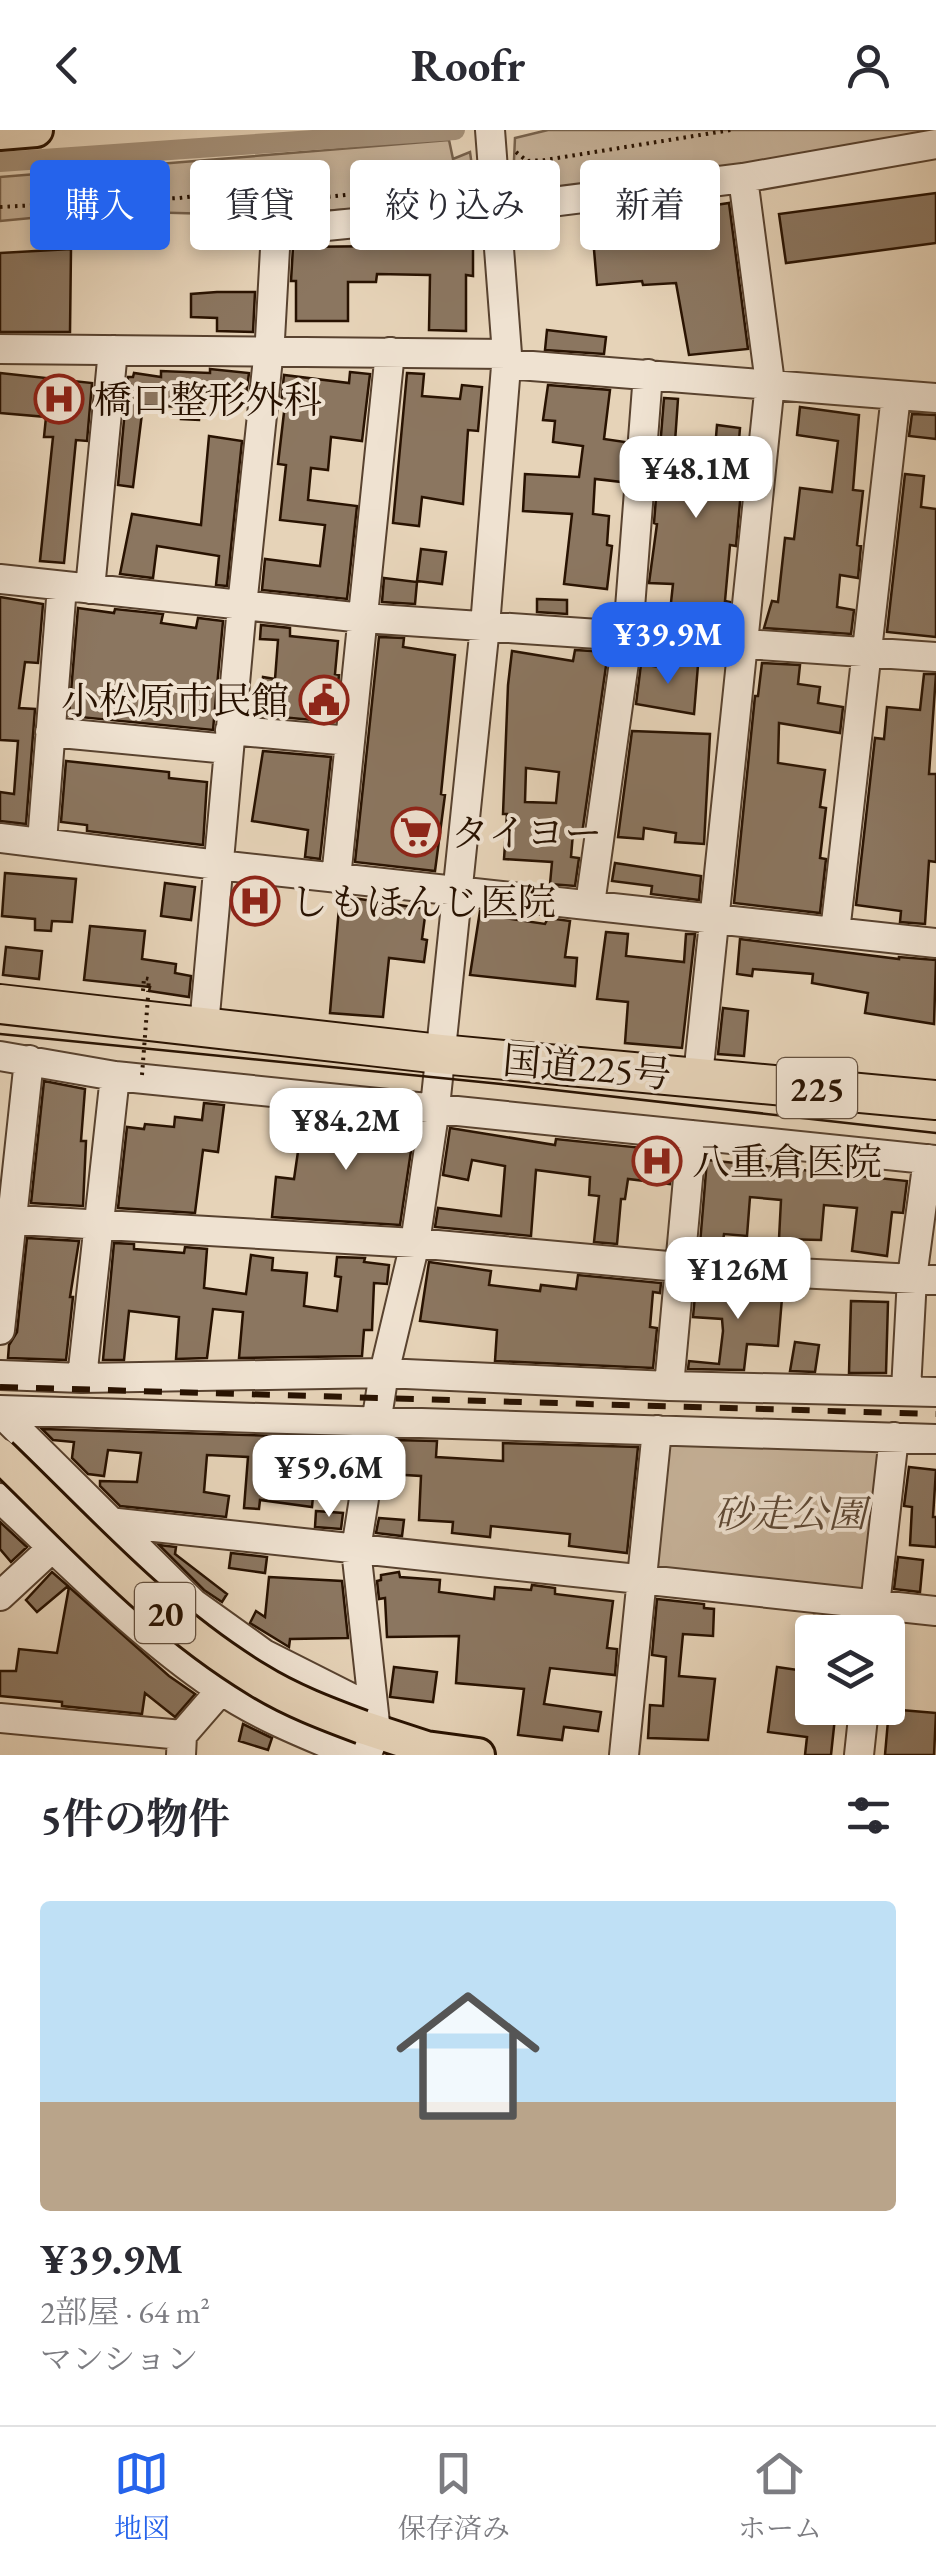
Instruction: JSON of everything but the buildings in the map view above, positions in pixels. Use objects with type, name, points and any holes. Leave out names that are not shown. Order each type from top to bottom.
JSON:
[{"type":"highway","name":"国道225号","points":[[0,1004],[440,1054],[936,1100]]},
{"type":"main road","points":[[0,133],[36,130]]},
{"type":"main road","name":"20","points":[[0,1455],[141,1592],[198,1640],[261,1682],[363,1742],[478,1755]]},
{"type":"street","points":[[560,201],[743,178],[936,144]]},
{"type":"street","points":[[698,1076],[770,384],[743,178]]},
{"type":"street","points":[[204,1026],[269,351],[276,231],[350,224]]},
{"type":"street","points":[[363,1742],[356,1549],[384,1374],[415,1243],[435,1107],[485,626],[507,360],[499,250]]},
{"type":"street","points":[[0,349],[390,352],[936,398]]},
{"type":"street","points":[[42,842],[50,732],[113,350]]},
{"type":"street","points":[[336,878],[390,352]]},
{"type":"street","points":[[590,904],[628,634],[648,374]]},
{"type":"street","points":[[835,932],[896,395]]},
{"type":"street","points":[[0,579],[364,618],[936,657]]},
{"type":"street","points":[[50,732],[350,742]]},
{"type":"street","points":[[0,838],[218,866],[936,943]]},
{"type":"street","points":[[0,1056],[128,1076],[932,1159],[924,1279],[906,1390]]},
{"type":"street","points":[[0,1330],[5,1220],[30,1060]]},
{"type":"street","points":[[82,1378],[100,1223],[128,1076]]},
{"type":"street","points":[[669,1386],[692,1135]]},
{"type":"street","points":[[5,1220],[415,1243],[679,1266],[924,1279]]},
{"type":"street","points":[[0,1375],[82,1378],[384,1374],[936,1392]]},
{"type":"street","points":[[0,1411],[936,1439]]},
{"type":"street","points":[[0,1411],[169,1582],[226,1629],[264,1654],[361,1704],[363,1742]]},
{"type":"street","points":[[624,1755],[656,1430]]},
{"type":"street","points":[[874,1615],[894,1438]]},
{"type":"street","points":[[0,1498],[160,1646],[220,1690],[285,1726],[363,1742]]},
{"type":"street","points":[[0,1596],[53,1547],[108,1522],[936,1611]]},
{"type":"street","points":[[0,1718],[182,1745],[220,1690]]},
{"type":"street","points":[[859,1755],[862,1725]]},
{"type":"path","points":[[499,138],[527,161],[731,130]]},
{"type":"path","points":[[0,207],[159,199],[256,189],[289,198],[350,194]]},
{"type":"path","points":[[128,1076],[145,998]]},
{"type":"green space","points":[[548,130],[936,130],[936,134],[720,169],[720,160],[580,160],[580,191],[560,195],[560,160],[514,160],[515,138]]},
{"type":"green space","points":[[449,140],[453,159],[470,152],[471,160],[350,160],[350,209],[330,210],[330,160],[206,160]]},
{"type":"green space","points":[[190,161],[190,213],[170,213],[170,163]]},
{"type":"green space","points":[[30,175],[30,218],[0,221],[0,177]]},
{"type":"green space","name":"砂走公園","points":[[662,1442],[882,1450],[868,1589],[859,1594],[659,1574],[650,1563]]},
{"type":"waterway","points":[[0,162],[455,130]]},
{"type":"tram line","points":[[0,1034],[936,1133]]},
{"type":"railway","points":[[0,1387],[936,1414]]},
{"type":"place","name":"橋口整形外科","points":[[59,399]]},
{"type":"place","name":"小松原市民館","points":[[324,700]]},
{"type":"place","name":"タイヨー","points":[[416,832]]},
{"type":"place","name":"しもほんじ医院","points":[[255,901]]},
{"type":"place","name":"八重倉医院","points":[[657,1161]]}]
